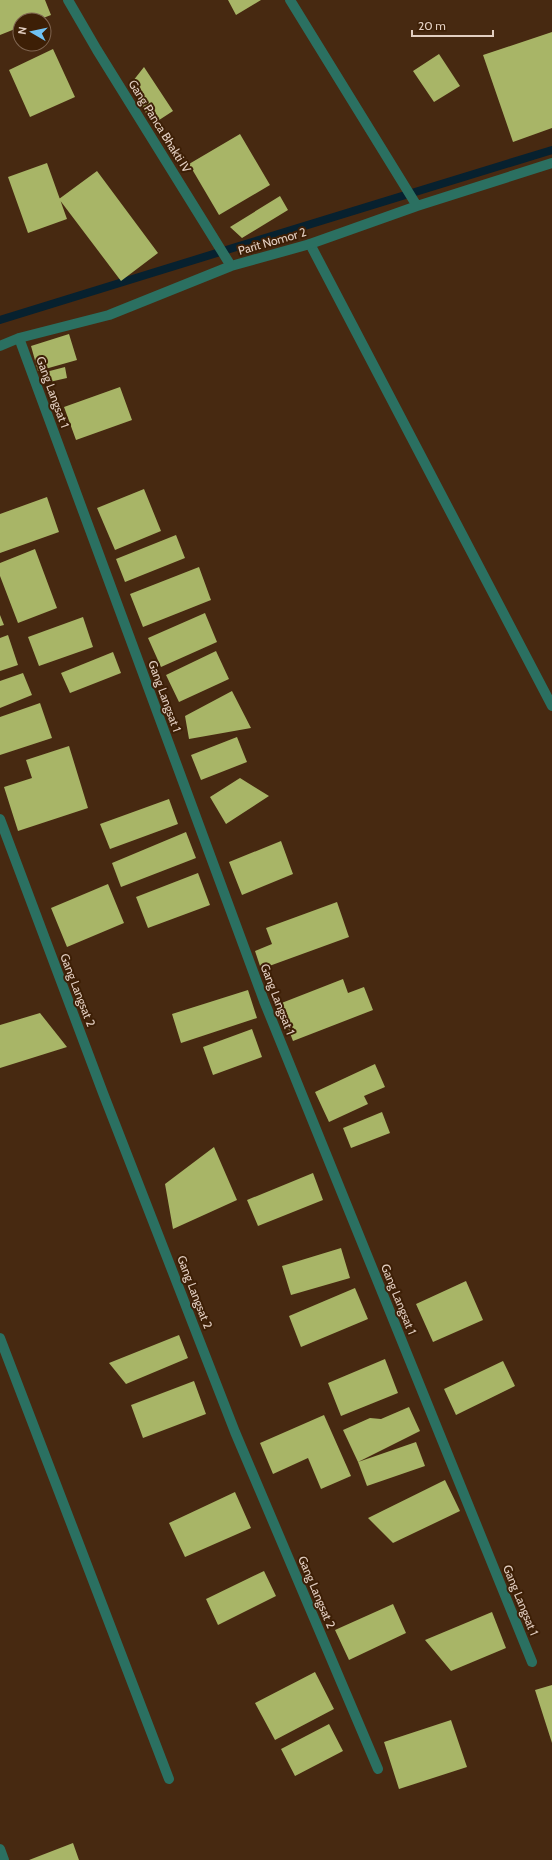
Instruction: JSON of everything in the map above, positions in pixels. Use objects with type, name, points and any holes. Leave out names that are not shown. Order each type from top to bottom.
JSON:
[{"type":"street","name":"Gang Panca Bhakti IV","points":[[68,0],[97,50],[231,266]]},
{"type":"street","points":[[290,0],[417,206]]},
{"type":"street","name":"Parit Nomor 2","points":[[0,346],[19,338],[109,315],[231,266],[310,244],[417,206],[552,163]]},
{"type":"street","points":[[310,244],[552,706]]},
{"type":"street","name":"Gang Langsat 1","points":[[19,338],[264,1001],[532,1662]]},
{"type":"street","name":"Gang Langsat 2","points":[[0,819],[103,1093],[236,1432],[378,1769]]},
{"type":"street","points":[[0,1338],[169,1779]]},
{"type":"street","points":[[0,1849],[4,1860]]},
{"type":"building","points":[[0,0],[45,0],[50,12],[12,12],[12,30],[0,35]]},
{"type":"building","points":[[228,0],[261,0],[236,15]]},
{"type":"building","points":[[552,32],[552,128],[513,142],[483,55]]},
{"type":"building","points":[[52,49],[75,97],[30,117],[9,70],[47,52],[52,52]]},
{"type":"building","points":[[439,54],[460,86],[434,102],[413,71]]},
{"type":"building","points":[[144,67],[173,111],[153,124],[129,86]]},
{"type":"building","points":[[240,134],[270,185],[219,215],[189,164]]},
{"type":"building","points":[[47,163],[67,219],[28,233],[8,177]]},
{"type":"building","points":[[97,171],[158,253],[121,281],[59,199]]},
{"type":"building","points":[[280,196],[288,210],[242,238],[230,227]]},
{"type":"building","points":[[69,334],[77,360],[38,371],[31,346]]},
{"type":"building","points":[[65,367],[67,378],[45,383],[42,373]]},
{"type":"building","points":[[120,387],[132,420],[76,440],[64,407]]},
{"type":"building","points":[[144,489],[161,531],[115,550],[97,508]]},
{"type":"building","points":[[47,497],[59,532],[0,553],[0,514]]},
{"type":"building","points":[[176,535],[185,558],[125,582],[116,559]]},
{"type":"building","points":[[35,549],[57,608],[18,623],[0,576],[0,563]]},
{"type":"building","points":[[199,567],[211,600],[143,627],[130,594]]},
{"type":"building","points":[[205,613],[217,642],[161,667],[148,638]]},
{"type":"building","points":[[0,615],[4,625],[0,626]]},
{"type":"building","points":[[83,617],[93,647],[39,666],[28,637]]},
{"type":"building","points":[[8,635],[18,665],[0,671],[0,638]]},
{"type":"building","points":[[216,651],[229,679],[179,702],[166,675]]},
{"type":"building","points":[[113,652],[121,673],[70,693],[61,673]]},
{"type":"building","points":[[23,673],[32,695],[0,708],[0,681]]},
{"type":"building","points":[[232,691],[251,728],[189,739],[185,716]]},
{"type":"building","points":[[40,703],[52,738],[0,755],[0,717]]},
{"type":"building","points":[[237,737],[247,762],[201,780],[191,755]]},
{"type":"building","points":[[69,746],[88,808],[18,831],[4,787],[32,778],[26,760]]},
{"type":"building","points":[[240,778],[269,796],[226,824],[210,797]]},
{"type":"building","points":[[169,799],[178,824],[110,849],[100,824]]},
{"type":"building","points":[[186,832],[196,858],[121,887],[112,863]]},
{"type":"building","points":[[281,841],[293,874],[242,895],[229,862]]},
{"type":"building","points":[[198,873],[210,905],[148,928],[136,897]]},
{"type":"building","points":[[108,884],[124,923],[67,947],[51,908]]},
{"type":"building","points":[[337,902],[349,937],[261,969],[255,951],[272,944],[266,928]]},
{"type":"building","points":[[343,979],[348,993],[364,987],[373,1010],[293,1041],[279,1004]]},
{"type":"building","points":[[248,990],[257,1018],[181,1043],[172,1014]]},
{"type":"building","points":[[40,1013],[67,1047],[0,1068],[0,1025]]},
{"type":"building","points":[[252,1029],[262,1057],[213,1075],[203,1047]]},
{"type":"building","points":[[375,1064],[385,1087],[364,1096],[368,1104],[329,1122],[315,1092]]},
{"type":"building","points":[[382,1112],[390,1133],[351,1148],[343,1128]]},
{"type":"building","points":[[214,1147],[237,1200],[173,1229],[165,1184]]},
{"type":"building","points":[[313,1173],[323,1200],[258,1226],[247,1200]]},
{"type":"building","points":[[341,1248],[350,1278],[291,1295],[282,1266]]},
{"type":"building","points":[[466,1281],[483,1320],[433,1342],[416,1304]]},
{"type":"building","points":[[355,1288],[368,1319],[301,1347],[289,1316]]},
{"type":"building","points":[[179,1335],[188,1358],[126,1384],[109,1363]]},
{"type":"building","points":[[385,1359],[398,1393],[341,1416],[328,1383]]},
{"type":"building","points":[[503,1361],[515,1386],[456,1415],[444,1389]]},
{"type":"building","points":[[194,1381],[206,1414],[143,1438],[131,1405]]},
{"type":"building","points":[[409,1407],[420,1431],[358,1462],[343,1430],[370,1418],[381,1419]]},
{"type":"building","points":[[324,1415],[351,1476],[321,1489],[308,1458],[273,1474],[260,1443]]},
{"type":"building","points":[[416,1442],[425,1466],[367,1486],[358,1462]]},
{"type":"building","points":[[445,1480],[460,1511],[393,1543],[368,1518]]},
{"type":"building","points":[[235,1492],[251,1528],[185,1557],[169,1523]]},
{"type":"building","points":[[264,1571],[276,1596],[218,1625],[206,1599]]},
{"type":"building","points":[[393,1604],[406,1633],[349,1660],[335,1630]]},
{"type":"building","points":[[492,1612],[506,1648],[451,1671],[425,1640]]},
{"type":"building","points":[[315,1672],[334,1709],[275,1740],[255,1703]]},
{"type":"building","points":[[552,1685],[552,1743],[535,1690]]},
{"type":"building","points":[[451,1720],[467,1767],[399,1789],[384,1742]]},
{"type":"building","points":[[329,1724],[343,1751],[295,1776],[281,1749]]},
{"type":"building","points":[[73,1843],[79,1860],[29,1860]]},
{"type":"waterway","points":[[0,320],[552,150]]}]
